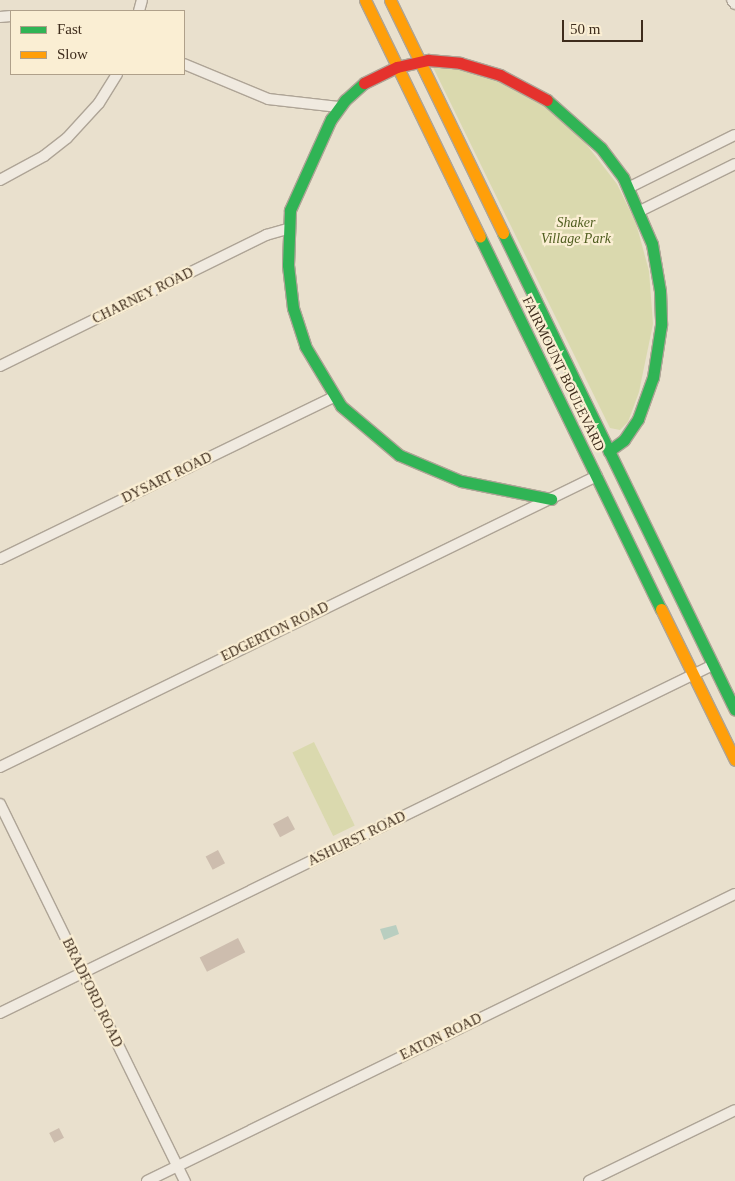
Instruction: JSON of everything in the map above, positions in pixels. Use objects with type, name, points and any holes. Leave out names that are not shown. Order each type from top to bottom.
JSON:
[{"type":"main road","name":"FAIRMOUNT BOULEVARD","points":[[365,0],[735,760]]},
{"type":"main road","name":"FAIRMOUNT BOULEVARD","points":[[390,0],[735,710]]},
{"type":"main road","points":[[551,498],[493,490],[421,467],[378,441],[334,397],[310,357],[296,322],[288,265],[287,229],[300,183],[339,107],[370,78],[419,60],[480,68],[538,94],[592,138],[628,188],[640,211],[659,281],[660,338],[653,377],[638,419],[624,440],[609,451]]},
{"type":"street","points":[[732,0],[735,4]]},
{"type":"street","points":[[185,64],[268,99],[339,107]]},
{"type":"street","points":[[0,180],[44,156],[67,138],[99,103],[116,75]]},
{"type":"street","points":[[628,188],[735,135]]},
{"type":"street","points":[[640,211],[735,164]]},
{"type":"street","name":"CHARNEY ROAD","points":[[0,366],[266,235],[287,229]]},
{"type":"street","name":"DYSART ROAD","points":[[0,559],[334,397]]},
{"type":"street","name":"EDGERTON ROAD","points":[[0,767],[597,476]]},
{"type":"street","name":"ASHURST ROAD","points":[[0,1013],[713,665]]},
{"type":"street","name":"BRADFORD ROAD","points":[[0,804],[185,1181]]},
{"type":"street","name":"EATON ROAD","points":[[147,1181],[735,894]]},
{"type":"street","points":[[589,1181],[735,1110]]},
{"type":"green space","name":"Shaker Village Park","points":[[429,59],[504,82],[546,107],[583,140],[617,184],[636,223],[649,271],[653,324],[639,392],[628,422],[620,430],[610,428]]},
{"type":"green space","points":[[314,742],[355,826],[333,836],[292,753]]},
{"type":"shaded area","points":[[396,925],[399,934],[384,940],[380,929]]},
{"type":"building","points":[[288,816],[295,829],[280,837],[273,824]]},
{"type":"building","points":[[218,850],[225,863],[213,870],[206,857]]},
{"type":"building","points":[[238,938],[245,952],[207,972],[200,958]]},
{"type":"building","points":[[59,1128],[64,1138],[54,1143],[49,1133]]},
{"type":"traffic: fast","points":[[364,83],[345,100],[331,119],[290,210],[288,265],[293,308],[305,346],[341,406],[399,455],[461,481],[551,499]]},
{"type":"traffic: fast","points":[[547,100],[601,148],[623,177],[652,244],[660,291],[661,325],[653,377],[638,419],[624,440],[609,451]]},
{"type":"traffic: fast","points":[[503,233],[735,710]]},
{"type":"traffic: fast","points":[[480,237],[661,609]]},
{"type":"traffic: slow","points":[[365,0],[480,237]]},
{"type":"traffic: slow","points":[[390,0],[503,233]]},
{"type":"traffic: slow","points":[[661,609],[735,760]]},
{"type":"traffic: jam","points":[[364,83],[397,67],[428,60],[460,63],[500,75],[547,100]]}]
